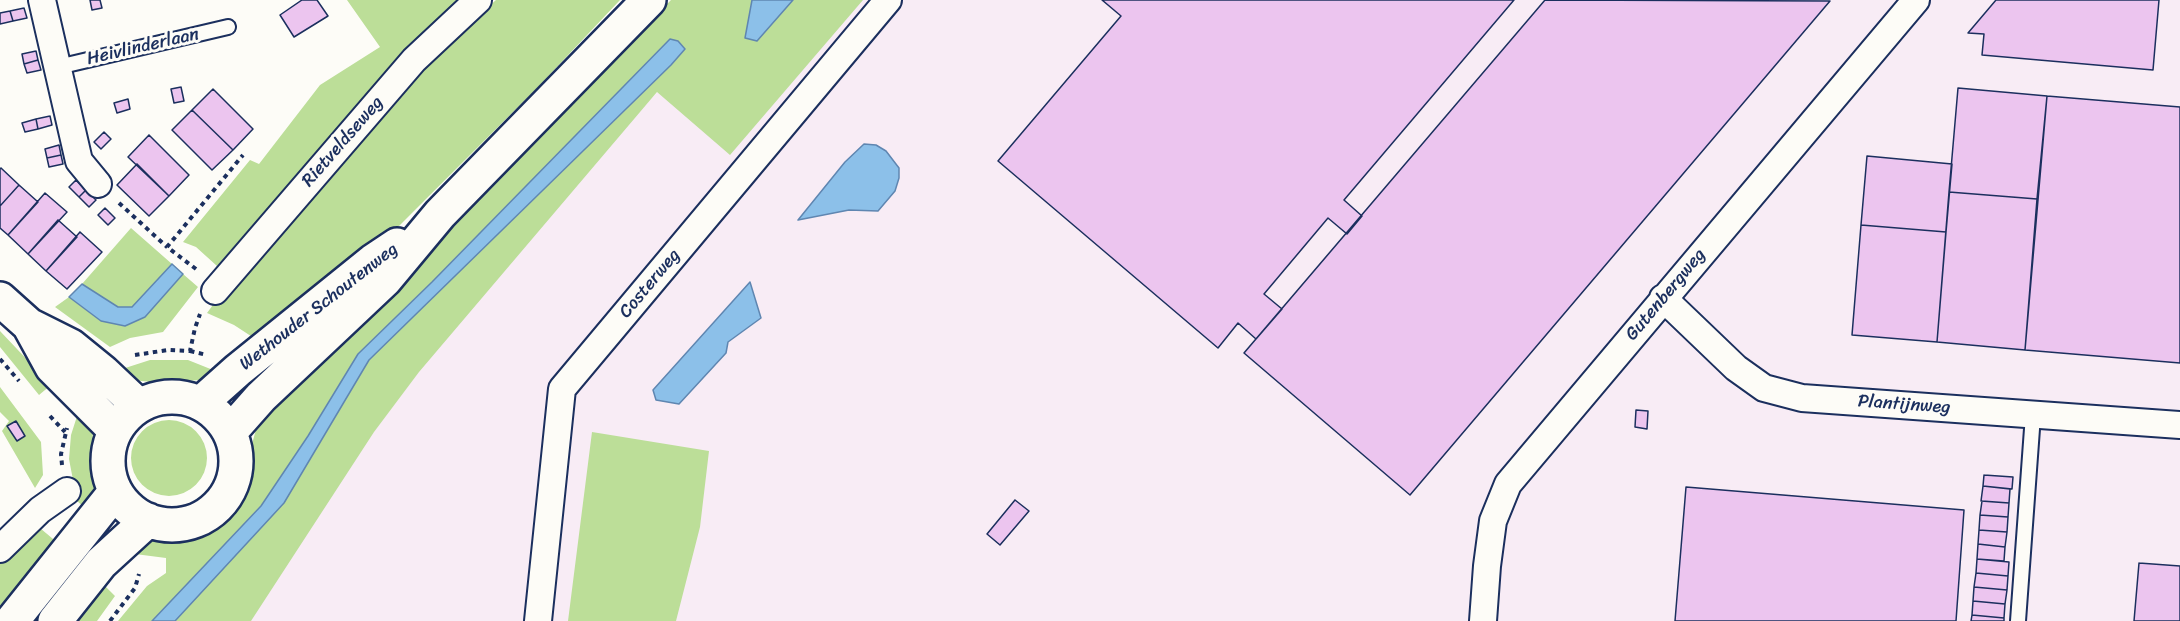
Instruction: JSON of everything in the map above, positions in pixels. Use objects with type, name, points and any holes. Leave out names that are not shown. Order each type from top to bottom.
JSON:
[{"type":"street","points":[[42,0],[79,161],[98,184]]},
{"type":"street","name":"Rietveldseweg","points":[[217,288],[414,60],[478,0]]},
{"type":"street","name":"Wethouder Schoutenweg","points":[[230,432],[261,397],[385,280],[440,214],[649,0]]},
{"type":"street","name":"Costerweg","points":[[538,621],[561,389],[888,0]]},
{"type":"street","name":"Gutenbergweg","points":[[1483,621],[1493,521],[1508,483],[1916,0]]},
{"type":"street","name":"Wethouder Schoutenweg","points":[[201,403],[238,370],[373,261],[440,214]]},
{"type":"street","name":"Plantijnweg","points":[[1663,298],[1736,368],[1764,388],[1802,398],[2180,425]]},
{"type":"street","points":[[0,299],[29,325],[71,346],[103,372],[138,406]]},
{"type":"street","points":[[29,325],[52,367],[115,430]]},
{"type":"street","points":[[169,396],[201,403],[218,416],[230,432],[236,451],[236,471],[230,489],[219,504],[203,517],[186,524],[166,525],[148,520],[124,504],[110,477],[108,461],[115,430],[125,416],[138,406],[153,399],[169,396]]},
{"type":"street","points":[[0,549],[40,510],[67,491]]},
{"type":"street","points":[[12,621],[116,492]]},
{"type":"street","points":[[55,621],[101,563],[148,520]]},
{"type":"lane","name":"Heivlinderlaan","points":[[58,67],[228,27]]},
{"type":"lane","points":[[2018,621],[2033,415]]},
{"type":"path","points":[[167,247],[243,155]]},
{"type":"path","points":[[98,184],[167,247],[217,288]]},
{"type":"shaded area","points":[[739,0],[2180,0],[2180,621],[158,621],[666,83]]},
{"type":"green space","points":[[347,0],[465,0],[393,67],[217,266],[196,247],[183,242],[250,160],[259,164],[320,85],[380,47]]},
{"type":"green space","points":[[496,0],[620,0],[538,87],[371,254],[257,340],[234,325],[207,313],[224,290],[419,69]]},
{"type":"green space","points":[[671,0],[863,0],[730,155],[657,92],[419,372],[374,432],[251,621],[175,621],[284,503],[369,360],[671,65],[685,49],[678,41],[670,39],[432,282],[358,354],[308,436],[261,506],[152,621],[118,621],[147,586],[166,573],[166,558],[135,554],[145,539],[207,525],[238,496],[258,422]]},
{"type":"green space","points":[[131,228],[172,264],[133,307],[118,307],[82,284]]},
{"type":"green space","points":[[183,274],[198,287],[163,332],[130,338],[110,347],[55,307],[69,297],[101,321],[145,317]]},
{"type":"green space","points":[[0,331],[51,385],[39,395],[0,347]]},
{"type":"green space","points":[[150,360],[188,360],[213,370],[199,380],[163,383],[131,380],[119,370]]},
{"type":"green space","points":[[0,387],[41,442],[43,475],[35,488],[2,431],[9,421],[0,412]]},
{"type":"green space","points":[[79,410],[93,429],[92,462],[95,490],[85,508],[77,501],[69,459],[71,435]]},
{"type":"green space","points":[[169,420],[184,423],[196,431],[204,443],[207,458],[204,473],[196,485],[184,493],[169,496],[154,493],[142,485],[134,473],[131,458],[134,443],[142,431],[154,423]]},
{"type":"green space","points":[[592,432],[709,451],[700,527],[676,621],[568,621]]},
{"type":"green space","points":[[34,523],[59,544],[0,620],[0,564]]},
{"type":"green space","points":[[101,582],[115,596],[97,621],[73,621]]},
{"type":"water","points":[[752,0],[793,0],[757,41],[745,38]]},
{"type":"water","points":[[670,39],[678,41],[685,49],[671,65],[369,360],[284,503],[175,621],[152,621],[261,506],[308,436],[358,354],[432,282]]},
{"type":"water","points":[[864,144],[876,145],[886,151],[899,168],[895,191],[878,211],[849,210],[798,220],[845,162]]},
{"type":"water","points":[[172,264],[183,274],[145,317],[125,326],[101,321],[69,297],[82,284],[118,307],[132,307]]},
{"type":"water","points":[[750,282],[761,318],[728,342],[726,353],[679,404],[656,400],[653,390]]},
{"type":"building","points":[[90,0],[100,0],[102,8],[92,10]]},
{"type":"building","points":[[302,0],[317,0],[328,16],[294,37],[280,15]]},
{"type":"building","points":[[1102,0],[1514,0],[1344,200],[1362,216],[1347,234],[1328,218],[1264,294],[1282,309],[1256,339],[1238,323],[1218,348],[998,161],[1121,16]]},
{"type":"building","points":[[1545,0],[1830,1],[1410,495],[1244,353]]},
{"type":"building","points":[[1996,0],[2159,0],[2153,70],[1982,55],[1984,34],[1968,33]]},
{"type":"building","points":[[24,8],[27,18],[13,21],[10,11]]},
{"type":"building","points":[[10,11],[13,21],[0,24],[0,13]]},
{"type":"building","points":[[36,51],[38,60],[24,64],[22,54]]},
{"type":"building","points":[[38,60],[41,70],[27,73],[24,64]]},
{"type":"building","points":[[181,87],[184,101],[174,103],[171,89]]},
{"type":"building","points":[[1958,88],[2047,96],[2037,199],[1949,192]]},
{"type":"building","points":[[213,89],[253,129],[233,150],[192,110]]},
{"type":"building","points":[[2047,96],[2180,107],[2180,363],[2025,350]]},
{"type":"building","points":[[128,99],[130,109],[117,113],[114,103]]},
{"type":"building","points":[[192,110],[233,150],[212,170],[172,130]]},
{"type":"building","points":[[50,116],[52,125],[38,129],[36,119]]},
{"type":"building","points":[[36,119],[38,129],[25,132],[22,123]]},
{"type":"building","points":[[104,132],[111,139],[101,149],[94,142]]},
{"type":"building","points":[[149,135],[189,175],[169,196],[128,157]]},
{"type":"building","points":[[59,145],[61,155],[47,158],[45,149]]},
{"type":"building","points":[[61,155],[63,164],[49,167],[47,158]]},
{"type":"building","points":[[1867,156],[1952,164],[1946,232],[1861,225]]},
{"type":"building","points":[[137,164],[169,196],[149,216],[117,185]]},
{"type":"building","points":[[0,169],[19,185],[0,206]]},
{"type":"building","points":[[76,180],[86,190],[79,197],[69,187]]},
{"type":"building","points":[[19,185],[38,202],[8,235],[0,228],[0,206]]},
{"type":"building","points":[[86,190],[96,200],[89,207],[79,197]]},
{"type":"building","points":[[1949,192],[2037,199],[2025,350],[1937,342]]},
{"type":"building","points":[[45,193],[67,212],[28,254],[8,235]]},
{"type":"building","points":[[105,208],[115,218],[108,225],[98,215]]},
{"type":"building","points":[[58,220],[77,237],[46,271],[28,254]]},
{"type":"building","points":[[1861,225],[1946,232],[1937,342],[1852,335]]},
{"type":"building","points":[[80,232],[102,252],[67,289],[46,271]]},
{"type":"building","points":[[1636,410],[1648,411],[1647,429],[1635,427]]},
{"type":"building","points":[[16,421],[25,436],[17,441],[7,426]]},
{"type":"building","points":[[1984,475],[2013,477],[2012,489],[1983,486]]},
{"type":"building","points":[[1983,486],[2010,489],[2009,503],[1981,501]]},
{"type":"building","points":[[1686,487],[1964,510],[1956,621],[1675,621]]},
{"type":"building","points":[[1015,500],[1029,511],[1000,545],[987,534]]},
{"type":"building","points":[[1982,501],[2009,503],[2008,517],[1980,515]]},
{"type":"building","points":[[1980,515],[2008,517],[2007,532],[1979,530]]},
{"type":"building","points":[[1979,530],[2007,532],[2005,547],[1978,544]]},
{"type":"building","points":[[1978,544],[2005,547],[2004,561],[1977,559]]},
{"type":"building","points":[[1977,559],[2009,562],[2008,576],[1976,573]]},
{"type":"building","points":[[2139,563],[2180,566],[2180,621],[2134,621]]},
{"type":"building","points":[[1976,573],[2008,576],[2007,590],[1974,587]]},
{"type":"building","points":[[1974,587],[2007,590],[2005,604],[1973,601]]},
{"type":"building","points":[[1973,601],[2005,604],[2004,618],[1972,615]]},
{"type":"building","points":[[1972,615],[2004,618],[2004,621],[1971,621]]}]
